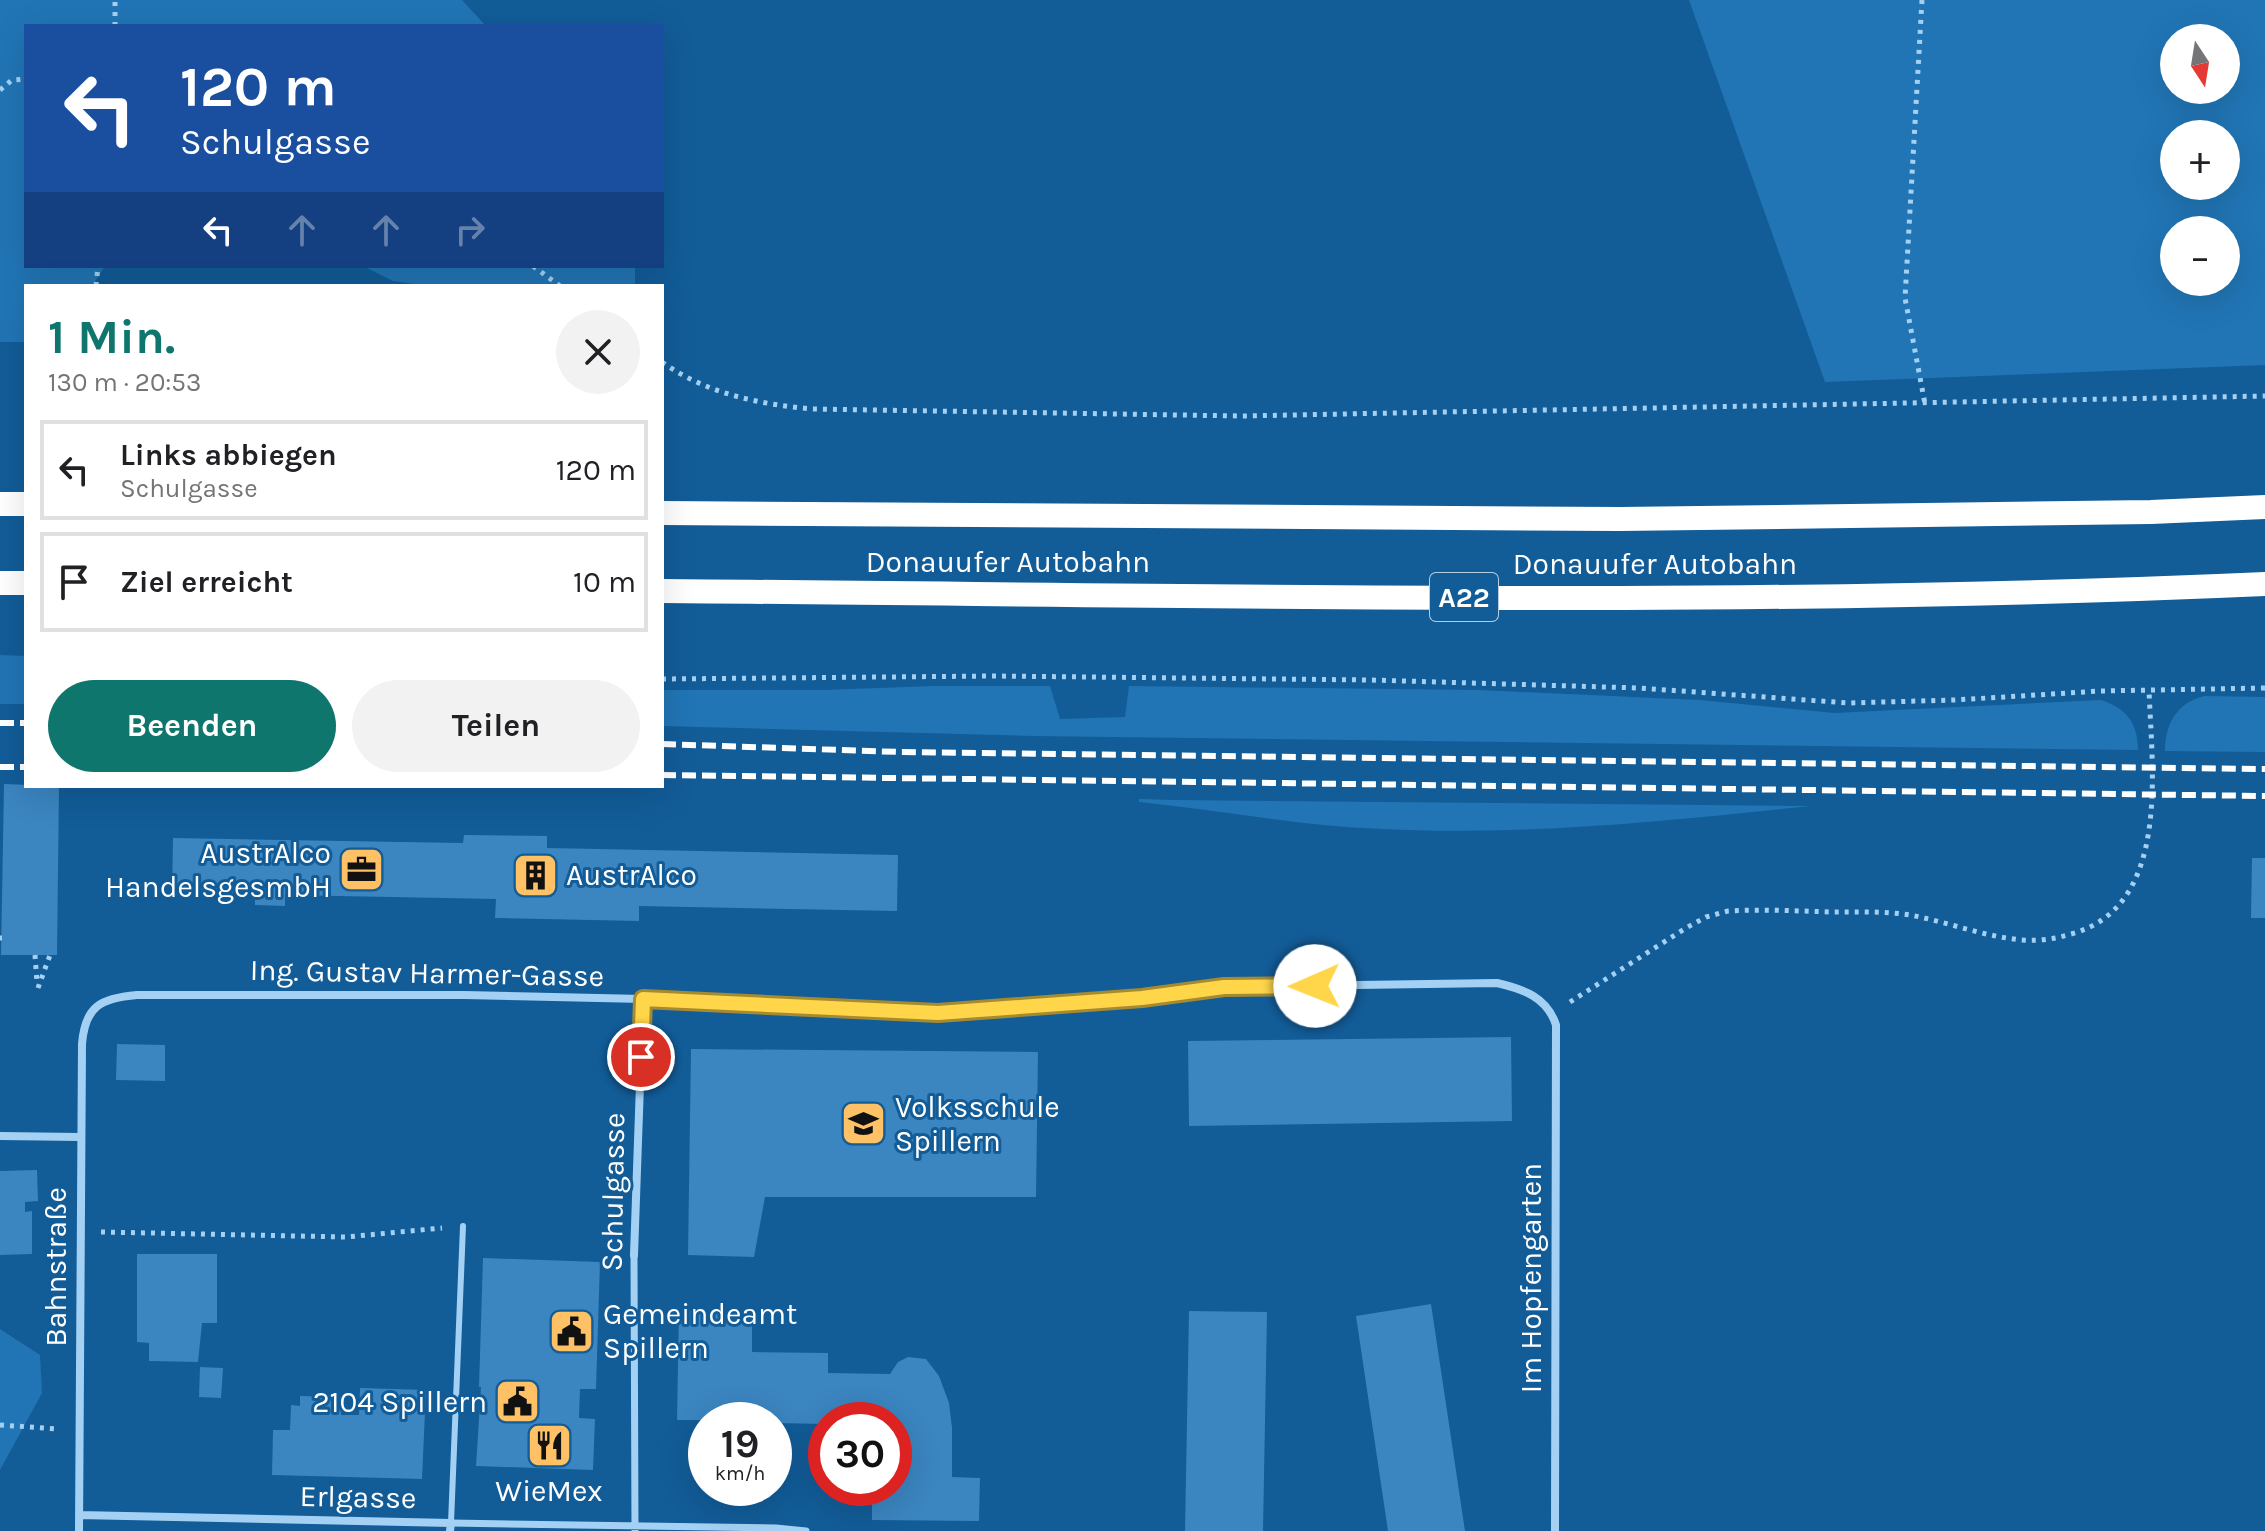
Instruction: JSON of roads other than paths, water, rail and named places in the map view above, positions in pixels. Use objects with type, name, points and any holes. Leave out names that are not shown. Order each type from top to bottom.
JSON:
[{"type":"highway","points":[[0,504],[24,504]]},
{"type":"highway","name":"Donauufer Autobahn","points":[[664,513],[1620,519],[2151,512],[2265,507]]},
{"type":"highway","points":[[0,583],[24,583]]},
{"type":"highway","name":"Donauufer Autobahn","points":[[664,591],[1617,598],[2129,590],[2265,584]]},
{"type":"street","name":"Ing. Gustav Harmer-Gasse","points":[[95,1007],[108,1000],[137,995],[464,995],[643,999],[938,1013],[1142,998],[1224,987],[1497,983],[1540,999],[1552,1013],[1556,1025]]},
{"type":"street","name":"Schulgasse","points":[[635,1528],[634,1255],[643,999]]},
{"type":"street","name":"Bahnstraße","points":[[79,1531],[83,1027],[95,1007]]},
{"type":"street","name":"Im Hopfengarten","points":[[1555,1531],[1556,1025]]},
{"type":"street","points":[[0,1136],[80,1137]]},
{"type":"street","name":"Erlgasse","points":[[79,1515],[451,1527],[776,1528],[806,1531]]},
{"type":"lane","points":[[451,1527],[463,1226]]},
{"type":"railway","points":[[0,723],[24,723]]},
{"type":"railway","points":[[664,744],[900,752],[2265,769]]},
{"type":"railway","points":[[0,767],[24,767]]},
{"type":"railway","points":[[664,775],[2265,796]]},
{"type":"place","name":"AustrAlco HandelsgesmbH","points":[[362,870]]},
{"type":"place","name":"AustrAlco","points":[[535,875]]},
{"type":"place","name":"Volksschule Spillern","points":[[864,1124]]},
{"type":"place","name":"Gemeindeamt Spillern","points":[[572,1331]]},
{"type":"place","name":"2104 Spillern","points":[[518,1402]]},
{"type":"place","name":"WieMex","points":[[549,1445]]}]
